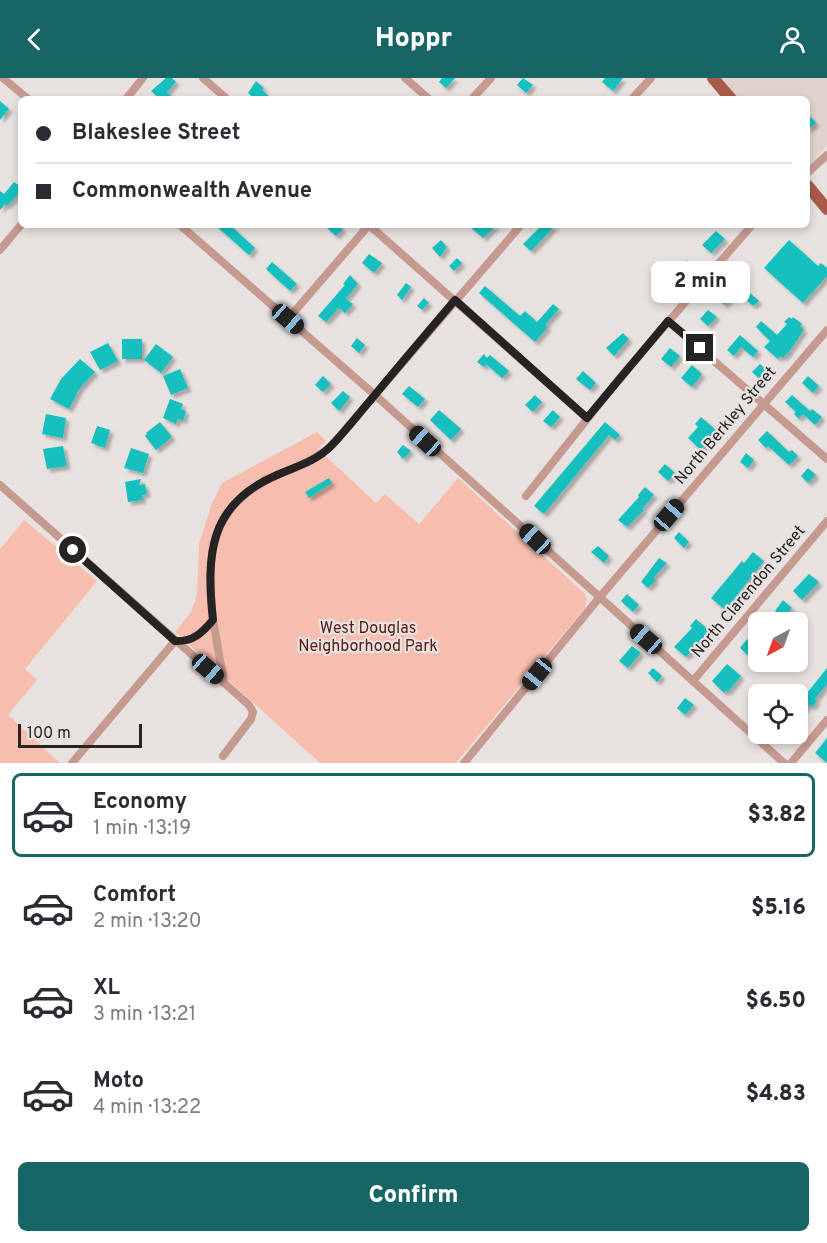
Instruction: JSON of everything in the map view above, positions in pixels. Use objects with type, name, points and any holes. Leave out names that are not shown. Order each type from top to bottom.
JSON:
[{"type":"main road","points":[[713,78],[728,96]]},
{"type":"main road","points":[[810,188],[827,209]]},
{"type":"street","points":[[3,78],[24,96]]},
{"type":"street","points":[[128,96],[143,78]]},
{"type":"street","points":[[203,78],[224,96]]},
{"type":"street","points":[[405,78],[426,96]]},
{"type":"street","points":[[475,96],[491,78]]},
{"type":"street","points":[[635,96],[651,78]]},
{"type":"street","points":[[810,170],[827,154]]},
{"type":"street","points":[[0,250],[18,228]]},
{"type":"street","points":[[183,228],[375,395],[784,763]]},
{"type":"street","points":[[288,319],[366,228]]},
{"type":"street","points":[[372,228],[587,418]]},
{"type":"street","points":[[224,683],[213,620],[211,560],[214,543],[225,516],[243,494],[255,486],[323,454],[518,228]]},
{"type":"street","points":[[526,496],[587,418],[749,228]]},
{"type":"street","points":[[668,321],[827,459]]},
{"type":"street","name":"North Berkley Street","points":[[464,763],[599,598],[827,330]]},
{"type":"street","points":[[0,485],[246,703],[253,712],[251,719],[223,756]]},
{"type":"street","name":"North Clarendon Street","points":[[693,681],[827,521]]},
{"type":"street","points":[[72,763],[175,641],[186,641],[198,636],[213,620]]},
{"type":"street","points":[[791,763],[827,720]]},
{"type":"shaded area","points":[[713,78],[827,78],[827,145],[810,165],[810,96],[728,96]]},
{"type":"green space","name":"West Douglas Neighborhood Park","points":[[317,432],[326,441],[318,449],[376,503],[385,494],[419,524],[458,478],[584,593],[587,600],[585,608],[456,763],[320,763],[175,632],[191,612],[197,595],[199,544],[212,503],[222,483]]},
{"type":"green space","points":[[24,520],[97,581],[25,669],[37,680],[8,715],[60,763],[0,763],[0,549]]},
{"type":"building","points":[[166,78],[172,78],[176,82],[167,92],[171,96],[157,96],[151,91]]},
{"type":"building","points":[[442,78],[455,78],[446,88],[439,82]]},
{"type":"building","points":[[523,78],[533,85],[526,93],[517,85]]},
{"type":"building","points":[[605,78],[623,78],[613,91],[602,82]]},
{"type":"building","points":[[256,81],[269,96],[252,96],[248,93]]},
{"type":"building","points":[[0,101],[9,109],[0,120]]},
{"type":"building","points":[[810,116],[816,123],[810,128]]},
{"type":"building","points":[[14,182],[18,185],[18,194],[0,210],[0,191],[4,194]]},
{"type":"building","points":[[218,228],[233,228],[255,248],[249,255]]},
{"type":"building","points":[[327,228],[342,228],[336,236]]},
{"type":"building","points":[[471,228],[494,228],[483,238]]},
{"type":"building","points":[[539,228],[553,228],[531,251],[523,244]]},
{"type":"building","points":[[716,231],[725,239],[711,253],[702,245]]},
{"type":"building","points":[[441,240],[447,247],[440,257],[432,248]]},
{"type":"building","points":[[789,240],[818,266],[821,263],[827,268],[827,276],[803,303],[764,268]]},
{"type":"building","points":[[369,254],[382,263],[374,273],[362,263]]},
{"type":"building","points":[[457,258],[462,263],[454,271],[449,266]]},
{"type":"building","points":[[687,260],[694,267],[687,275],[680,267]]},
{"type":"building","points":[[272,262],[297,284],[290,291],[266,269]]},
{"type":"building","points":[[350,275],[358,284],[346,299],[353,304],[345,313],[339,308],[326,322],[318,316],[345,285],[343,284]]},
{"type":"building","points":[[728,277],[743,292],[738,297],[734,293],[725,305],[713,295]]},
{"type":"building","points":[[673,279],[679,284],[674,291],[667,285]]},
{"type":"building","points":[[406,283],[411,287],[402,300],[397,295]]},
{"type":"building","points":[[485,286],[520,316],[525,311],[537,322],[553,304],[559,309],[545,325],[548,327],[535,342],[479,293]]},
{"type":"building","points":[[750,293],[759,301],[753,306],[745,299]]},
{"type":"building","points":[[424,298],[429,303],[422,310],[417,306]]},
{"type":"building","points":[[708,310],[717,317],[708,326],[700,319]]},
{"type":"building","points":[[789,317],[792,319],[793,317],[802,324],[800,326],[804,330],[788,353],[778,359],[764,347],[770,341],[756,327],[761,321],[777,335],[787,324],[784,322]]},
{"type":"building","points":[[623,333],[629,339],[614,356],[606,348]]},
{"type":"building","points":[[740,335],[758,351],[753,357],[741,347],[734,356],[727,350]]},
{"type":"building","points":[[357,338],[365,345],[359,353],[351,346]]},
{"type":"building","points":[[122,339],[142,339],[142,359],[122,359]]},
{"type":"building","points":[[108,343],[118,361],[100,370],[90,352]]},
{"type":"building","points":[[156,344],[173,357],[161,373],[144,360]]},
{"type":"building","points":[[670,348],[680,356],[671,367],[661,359]]},
{"type":"building","points":[[484,354],[487,358],[490,355],[509,371],[502,378],[486,364],[484,367],[477,362]]},
{"type":"building","points":[[80,359],[95,372],[80,388],[69,409],[50,399],[61,379]]},
{"type":"building","points":[[760,364],[767,370],[760,379],[752,372]]},
{"type":"building","points":[[692,365],[702,374],[692,387],[681,378]]},
{"type":"building","points":[[180,369],[188,388],[171,395],[163,376]]},
{"type":"building","points":[[583,371],[596,383],[590,390],[576,379]]},
{"type":"building","points":[[323,376],[331,384],[323,392],[315,385]]},
{"type":"building","points":[[808,376],[819,386],[813,393],[802,383]]},
{"type":"building","points":[[409,386],[425,399],[418,407],[402,394]]},
{"type":"building","points":[[343,391],[350,397],[339,411],[331,403]]},
{"type":"building","points":[[535,395],[542,402],[533,412],[525,405]]},
{"type":"building","points":[[792,395],[810,411],[812,409],[822,417],[815,425],[803,414],[799,419],[794,414],[796,412],[785,402]]},
{"type":"building","points":[[170,399],[183,404],[181,409],[186,411],[183,421],[178,419],[176,424],[163,418]]},
{"type":"building","points":[[439,410],[461,429],[451,440],[430,420]]},
{"type":"building","points":[[553,410],[560,417],[551,427],[543,421]]},
{"type":"building","points":[[46,414],[66,418],[63,438],[42,434]]},
{"type":"building","points":[[701,417],[716,430],[701,450],[688,438],[698,427],[695,424]]},
{"type":"building","points":[[160,422],[172,437],[156,450],[145,436]]},
{"type":"building","points":[[605,422],[620,435],[615,440],[609,435],[544,514],[534,506]]},
{"type":"building","points":[[97,426],[110,430],[105,448],[91,443]]},
{"type":"building","points":[[767,431],[789,452],[792,450],[798,456],[789,465],[758,440]]},
{"type":"building","points":[[403,445],[411,451],[403,459],[397,452]]},
{"type":"building","points":[[63,446],[67,466],[47,469],[43,449]]},
{"type":"building","points":[[131,448],[149,454],[143,473],[124,468]]},
{"type":"building","points":[[746,453],[754,460],[748,468],[740,462]]},
{"type":"building","points":[[665,464],[675,473],[668,481],[658,472]]},
{"type":"building","points":[[808,468],[816,475],[808,483],[801,476]]},
{"type":"building","points":[[329,478],[332,483],[309,498],[305,492]]},
{"type":"building","points":[[141,479],[139,485],[145,484],[147,494],[142,495],[143,500],[128,502],[125,482]]},
{"type":"building","points":[[645,487],[654,495],[642,509],[644,510],[627,527],[618,520]]},
{"type":"building","points":[[679,532],[689,542],[684,548],[674,538]]},
{"type":"building","points":[[598,546],[609,556],[604,563],[591,552]]},
{"type":"building","points":[[753,552],[764,561],[725,610],[711,598],[742,561],[744,563]]},
{"type":"building","points":[[659,558],[667,563],[654,577],[655,581],[648,588],[641,582]]},
{"type":"building","points":[[809,574],[819,582],[802,600],[793,591]]},
{"type":"building","points":[[627,594],[639,605],[633,612],[621,601]]},
{"type":"building","points":[[783,600],[792,608],[788,612],[775,611]]},
{"type":"building","points":[[696,619],[710,631],[686,657],[674,647],[692,628],[690,626]]},
{"type":"building","points":[[747,639],[748,655],[740,648]]},
{"type":"building","points":[[632,646],[641,653],[628,668],[619,661]]},
{"type":"building","points":[[727,664],[741,676],[728,692],[724,693],[712,681]]},
{"type":"building","points":[[653,668],[662,676],[657,682],[648,673]]},
{"type":"building","points":[[827,668],[827,684],[815,699],[817,701],[812,707],[808,705],[808,692]]},
{"type":"building","points":[[685,698],[694,705],[685,715],[677,708]]},
{"type":"building","points":[[827,738],[827,763],[815,753]]},
{"type":"route","points":[[73,550],[175,641],[186,641],[198,636],[213,620],[211,560],[220,524],[230,508],[243,494],[255,486],[323,454],[455,300],[587,418],[668,321],[700,348]]}]
